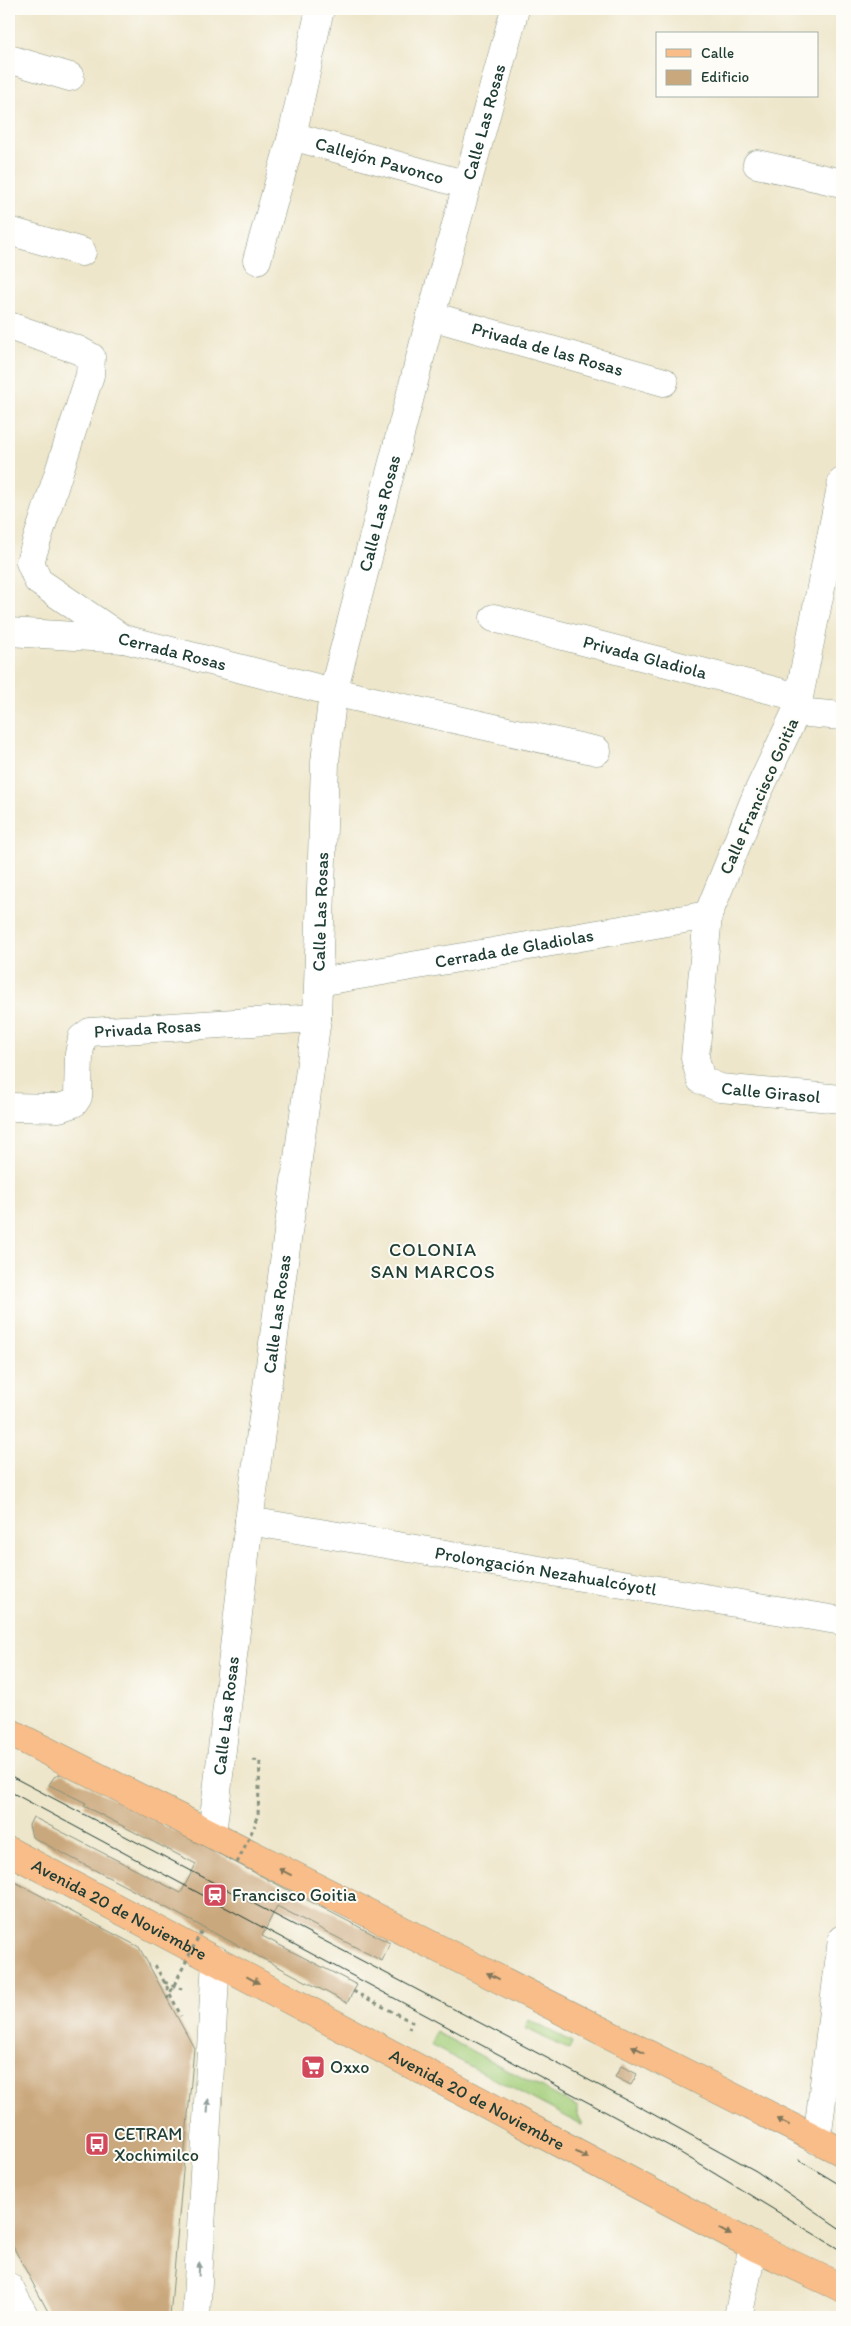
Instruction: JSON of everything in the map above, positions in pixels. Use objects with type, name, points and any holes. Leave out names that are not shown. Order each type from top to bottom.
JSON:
[{"type":"main road","points":[[9,1732],[842,2152]]},
{"type":"main road","name":"Avenida 20 de Noviembre","points":[[9,1852],[754,2246],[842,2288]]},
{"type":"street","points":[[257,260],[292,136],[320,9]]},
{"type":"street","name":"Calle Las Rosas","points":[[212,1834],[249,1521],[317,1018],[325,762],[333,692],[466,185],[515,9]]},
{"type":"street","points":[[9,59],[70,77]]},
{"type":"street","name":"Callejón Pavonco","points":[[292,136],[466,185]]},
{"type":"street","points":[[757,164],[842,183]]},
{"type":"street","points":[[9,231],[82,252]]},
{"type":"street","name":"Privada de las Rosas","points":[[432,316],[664,382]]},
{"type":"street","points":[[9,326],[78,350],[91,358],[90,375],[30,562],[38,581],[124,640]]},
{"type":"street","name":"Calle Francisco Goitia","points":[[701,1080],[695,1058],[708,915],[757,794],[797,704],[842,482]]},
{"type":"street","name":"Privada Gladiola","points":[[494,618],[842,716]]},
{"type":"street","name":"Cerrada Rosas","points":[[9,632],[124,640],[333,692],[597,751]]},
{"type":"street","name":"Cerrada de Gladiolas","points":[[319,982],[708,915]]},
{"type":"street","name":"Privada Rosas","points":[[9,1107],[59,1108],[74,1103],[78,1097],[79,1054],[82,1038],[90,1032],[317,1018]]},
{"type":"street","name":"Calle Girasol","points":[[701,1080],[720,1088],[842,1099]]},
{"type":"street","name":"Prolongación Nezahualcóyotl","points":[[249,1521],[842,1621]]},
{"type":"street","points":[[817,2140],[842,1939]]},
{"type":"street","points":[[196,2317],[216,1960]]},
{"type":"street","points":[[738,2317],[754,2246]]},
{"type":"street","points":[[9,2287],[25,2317]]},
{"type":"path","points":[[237,1863],[258,1815],[260,1761]]},
{"type":"path","points":[[167,1999],[204,1928]]},
{"type":"path","points":[[173,1989],[168,1988],[164,1982],[177,1985],[185,1993]]},
{"type":"path","points":[[353,1991],[412,2022],[409,2029]]},
{"type":"path","points":[[170,1994],[182,2019],[185,2014]]},
{"type":"green space","points":[[529,2020],[572,2042],[569,2050],[525,2028]]},
{"type":"green space","points":[[436,2032],[578,2107],[578,2116],[582,2125],[430,2045]]},
{"type":"building","points":[[63,1773],[390,1943],[382,1961],[277,1906],[262,1936],[357,1985],[347,2003],[32,1837],[29,1825],[33,1817],[181,1893],[196,1864],[84,1806],[86,1803],[49,1785],[54,1777]]},
{"type":"building","name":"CETRAM Xochimilco","points":[[9,1879],[139,1947],[194,2048],[170,2317],[51,2317],[9,2239]]},
{"type":"building","points":[[621,2066],[637,2074],[631,2085],[615,2077]]},
{"type":"tram line","points":[[9,1775],[640,2107],[756,2171],[842,2230]]},
{"type":"tram line","points":[[9,1791],[671,2147],[842,2251]]},
{"type":"tram line","points":[[799,2160],[842,2186]]},
{"type":"place","name":"Francisco Goitia","points":[[215,1895]]},
{"type":"place","name":"Oxxo","points":[[313,2067]]},
{"type":"place","name":"CETRAM Xochimilco","points":[[97,2144]]},
{"type":"district","name":"COLONIA SAN MARCOS","points":[[433,1260]]}]
